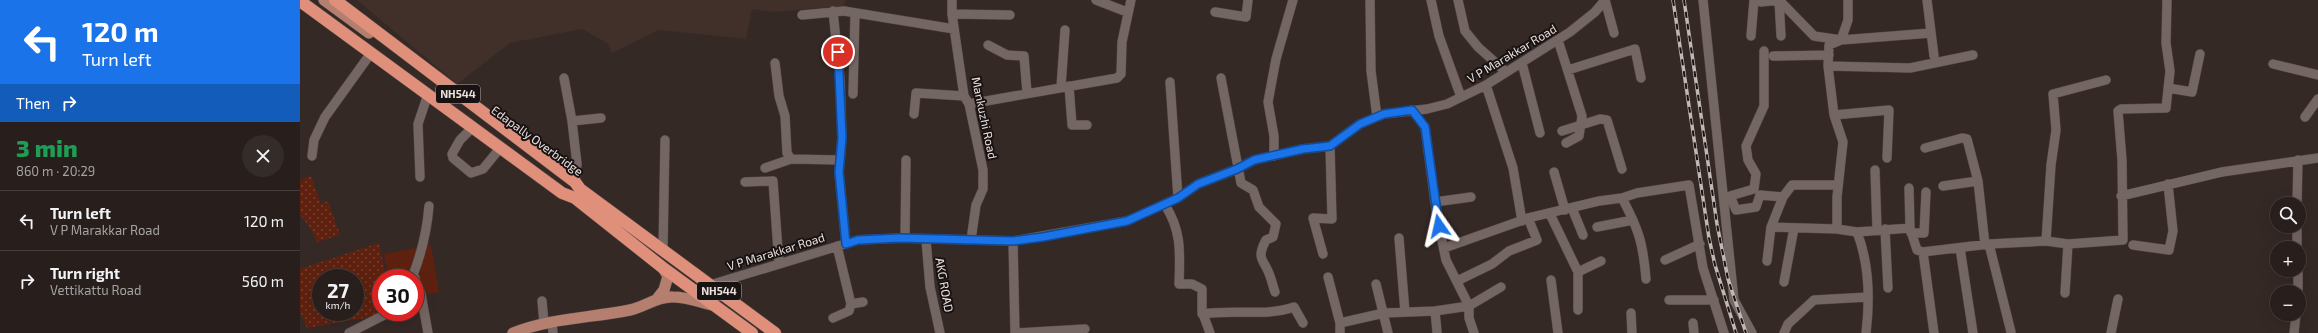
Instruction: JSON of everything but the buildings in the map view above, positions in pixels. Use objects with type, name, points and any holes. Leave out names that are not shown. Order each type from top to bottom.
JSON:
[{"type":"highway","name":"NH544","points":[[334,0],[577,189],[663,249],[775,333]]},
{"type":"highway","name":"NH544","points":[[300,1],[474,127],[562,193],[577,189]]},
{"type":"highway","name":"NH544","points":[[577,189],[662,267],[752,333]]},
{"type":"main road","name":"Edapally Overbridge","points":[[305,0],[577,189]]},
{"type":"main road","name":"Edapally Overbridge","points":[[324,0],[577,189]]},
{"type":"main road","points":[[657,299],[664,290],[668,276],[662,267]]},
{"type":"main road","points":[[513,333],[548,322],[642,307],[657,299],[672,296],[713,305],[724,312]]},
{"type":"street","name":"Mankuzhi Road","points":[[952,0],[952,14],[964,96],[969,104],[983,170],[983,189],[976,205],[971,240]]},
{"type":"street","points":[[1096,0],[1127,12]]},
{"type":"street","points":[[969,104],[1117,78],[1121,74],[1122,42],[1127,12],[1131,0]]},
{"type":"street","points":[[1215,12],[1246,17],[1248,0]]},
{"type":"street","points":[[1274,156],[1274,136],[1268,102],[1276,59],[1293,0]]},
{"type":"street","points":[[1370,0],[1372,71],[1377,117]]},
{"type":"street","points":[[1431,0],[1438,36],[1461,97]]},
{"type":"street","points":[[1458,0],[1465,31],[1506,72]]},
{"type":"street","points":[[1605,0],[1614,33]]},
{"type":"street","name":"V P Marakkar Road","points":[[710,285],[858,240],[905,238],[926,240],[1013,241],[1043,237],[1127,221],[1165,205],[1198,184],[1237,169],[1254,160],[1330,146],[1360,124],[1384,114],[1447,104],[1486,86],[1558,40],[1595,12],[1605,0]]},
{"type":"street","points":[[1703,0],[1734,300],[1752,333]]},
{"type":"street","points":[[1751,36],[1757,1],[1778,0]]},
{"type":"street","points":[[1781,36],[1779,0],[1814,36],[1841,40],[1931,33]]},
{"type":"street","points":[[1837,229],[1838,185],[1843,142],[1834,115],[1828,66],[1829,45],[1841,40],[1848,20],[1848,0]]},
{"type":"street","points":[[1927,0],[1934,56]]},
{"type":"street","points":[[1909,188],[1911,231],[1917,250],[1923,252],[1987,245],[2046,241],[2068,244],[2122,240],[2122,160],[2118,111],[2121,109],[2166,108],[2170,71],[2166,42],[2167,0]]},
{"type":"street","points":[[833,11],[840,79],[842,138],[840,160],[841,245],[844,284],[848,286],[851,304],[849,311],[833,318]]},
{"type":"street","points":[[802,15],[833,11],[855,12],[954,29]]},
{"type":"street","points":[[853,94],[855,12]]},
{"type":"street","points":[[952,14],[1010,15]]},
{"type":"street","points":[[1065,30],[1065,87],[1072,125],[1087,125]]},
{"type":"street","points":[[1558,40],[1582,116],[1582,125],[1579,136],[1566,143]]},
{"type":"street","points":[[988,45],[1007,55],[1024,56],[1027,93]]},
{"type":"street","points":[[1568,70],[1635,49],[1641,78]]},
{"type":"street","points":[[1764,51],[1764,106],[1746,146],[1748,160],[1756,174],[1754,189],[1730,196],[1736,210],[1756,207],[1760,195],[1783,197]]},
{"type":"street","points":[[312,156],[314,140],[325,117],[371,53]]},
{"type":"street","points":[[2168,88],[2192,92],[2200,54]]},
{"type":"street","points":[[1773,56],[1829,55]]},
{"type":"street","points":[[1828,66],[1910,68],[1973,55]]},
{"type":"street","points":[[775,63],[779,96],[785,116],[787,153],[791,160]]},
{"type":"street","points":[[1522,63],[1540,133]]},
{"type":"street","points":[[2273,64],[2318,75]]},
{"type":"street","points":[[564,78],[572,121],[577,164],[577,189]]},
{"type":"street","points":[[1221,78],[1237,169],[1241,183],[1253,190],[1258,206],[1276,224],[1273,237],[1266,240],[1261,254],[1261,262],[1271,277],[1275,292]]},
{"type":"street","points":[[2046,241],[2051,165],[2056,130],[2053,94],[2106,80]]},
{"type":"street","points":[[1170,82],[1178,198]]},
{"type":"street","points":[[1457,280],[1492,264],[1509,251],[1537,240],[1525,219],[1513,168],[1486,86]]},
{"type":"street","points":[[914,114],[916,93],[964,96]]},
{"type":"street","points":[[420,176],[418,124],[428,94]]},
{"type":"street","points":[[2305,117],[2318,99]]},
{"type":"street","points":[[1412,110],[1425,127],[1435,202],[1446,260],[1469,306],[1469,318],[1474,333]]},
{"type":"street","points":[[1834,115],[1889,110],[1887,158]]},
{"type":"street","points":[[572,121],[601,118]]},
{"type":"street","points":[[1562,131],[1600,119],[1607,120],[1622,169]]},
{"type":"street","points":[[474,127],[460,140],[452,154],[453,158],[471,173],[484,169],[501,147]]},
{"type":"street","points":[[1925,148],[1962,138],[1967,139],[1978,181],[1987,245],[2011,332]]},
{"type":"street","points":[[663,249],[665,140]]},
{"type":"street","points":[[1322,254],[1313,218],[1332,219],[1330,146]]},
{"type":"street","points":[[2121,196],[2222,172],[2318,158]]},
{"type":"street","points":[[765,168],[791,160],[840,160]]},
{"type":"street","points":[[905,238],[906,160]]},
{"type":"street","points":[[2297,197],[2298,160]]},
{"type":"street","points":[[1876,170],[1888,288]]},
{"type":"street","points":[[1554,172],[1568,209],[1583,235]]},
{"type":"street","points":[[745,182],[773,181],[779,264]]},
{"type":"street","points":[[1943,186],[1978,181]]},
{"type":"street","points":[[2133,245],[2169,250],[2173,231],[2168,184]]},
{"type":"street","points":[[1444,248],[1525,219],[1599,201],[1622,198],[1659,188],[1689,185],[1708,285],[1724,333]]},
{"type":"street","points":[[1767,261],[1771,227],[1783,197],[1792,185],[1838,185]]},
{"type":"street","points":[[1771,227],[1837,229],[1858,232],[1881,230],[1924,233],[1926,192]]},
{"type":"street","points":[[1435,202],[1471,197]]},
{"type":"street","points":[[1622,198],[1634,220],[1643,249],[1646,278]]},
{"type":"street","points":[[1165,205],[1175,220],[1180,245],[1179,284],[1192,284],[1202,289],[1202,314],[1210,333]]},
{"type":"street","points":[[415,269],[422,251],[428,223],[429,206]]},
{"type":"street","points":[[1550,214],[1578,272],[1578,310]]},
{"type":"street","points":[[1598,227],[1634,220]]},
{"type":"street","points":[[1784,282],[1794,228]]},
{"type":"street","points":[[1858,232],[1864,250],[1868,297],[1866,333]]},
{"type":"street","points":[[1399,238],[1404,312]]},
{"type":"street","name":"AKG ROAD","points":[[926,240],[930,287],[940,333]]},
{"type":"street","points":[[1013,241],[1015,333],[1085,329]]},
{"type":"street","points":[[1665,260],[1700,244]]},
{"type":"street","points":[[2065,293],[2068,244]]},
{"type":"street","points":[[1960,248],[1973,333]]},
{"type":"street","points":[[1923,252],[1934,333]]},
{"type":"street","points":[[1578,272],[1601,261]]},
{"type":"street","points":[[1328,278],[1340,323],[1340,333]]},
{"type":"street","points":[[1552,280],[1558,333]]},
{"type":"street","points":[[1376,284],[1388,333]]},
{"type":"street","points":[[1340,323],[1384,313],[1435,311],[1469,306],[1501,287]]},
{"type":"street","points":[[1784,333],[1788,324],[1814,300],[1868,297]]},
{"type":"street","points":[[2111,333],[2118,299]]},
{"type":"street","points":[[1669,300],[1714,300]]},
{"type":"street","points":[[542,301],[553,333]]},
{"type":"street","points":[[851,304],[863,302]]},
{"type":"street","points":[[1202,314],[1221,311],[1277,312],[1294,308],[1303,323]]},
{"type":"street","points":[[1435,311],[1437,332]]},
{"type":"street","points":[[1631,313],[1632,333]]},
{"type":"street","points":[[349,333],[372,321]]},
{"type":"street","points":[[424,321],[428,333]]},
{"type":"street","points":[[2294,333],[2295,321]]},
{"type":"street","points":[[1693,323],[1694,333]]},
{"type":"shaded area","points":[[357,0],[846,0],[843,6],[773,12],[752,9],[746,39],[659,30],[612,53],[607,43],[582,29],[510,43],[457,84]]},
{"type":"shaded area","points":[[311,176],[321,204],[328,201],[340,235],[317,242],[310,227],[300,215],[300,180]]},
{"type":"shaded area","points":[[379,243],[384,269],[372,269],[372,317],[364,318],[364,269],[312,269],[312,321],[347,321],[307,328],[300,311],[300,269]]},
{"type":"shaded area","points":[[431,245],[439,292],[424,295],[424,269],[386,269],[384,254]]},
{"type":"railway","points":[[1673,0],[1709,238],[1715,265],[1736,333]]},
{"type":"railway","points":[[1684,0],[1717,224],[1728,279],[1746,333]]},
{"type":"route","points":[[838,52],[842,138],[839,172],[846,244],[858,240],[900,238],[926,240],[960,239],[1013,241],[1043,237],[1127,221],[1165,205],[1198,184],[1214,176],[1237,169],[1254,160],[1303,149],[1330,146],[1342,139],[1360,124],[1384,114],[1412,110],[1425,127],[1439,226]]}]
